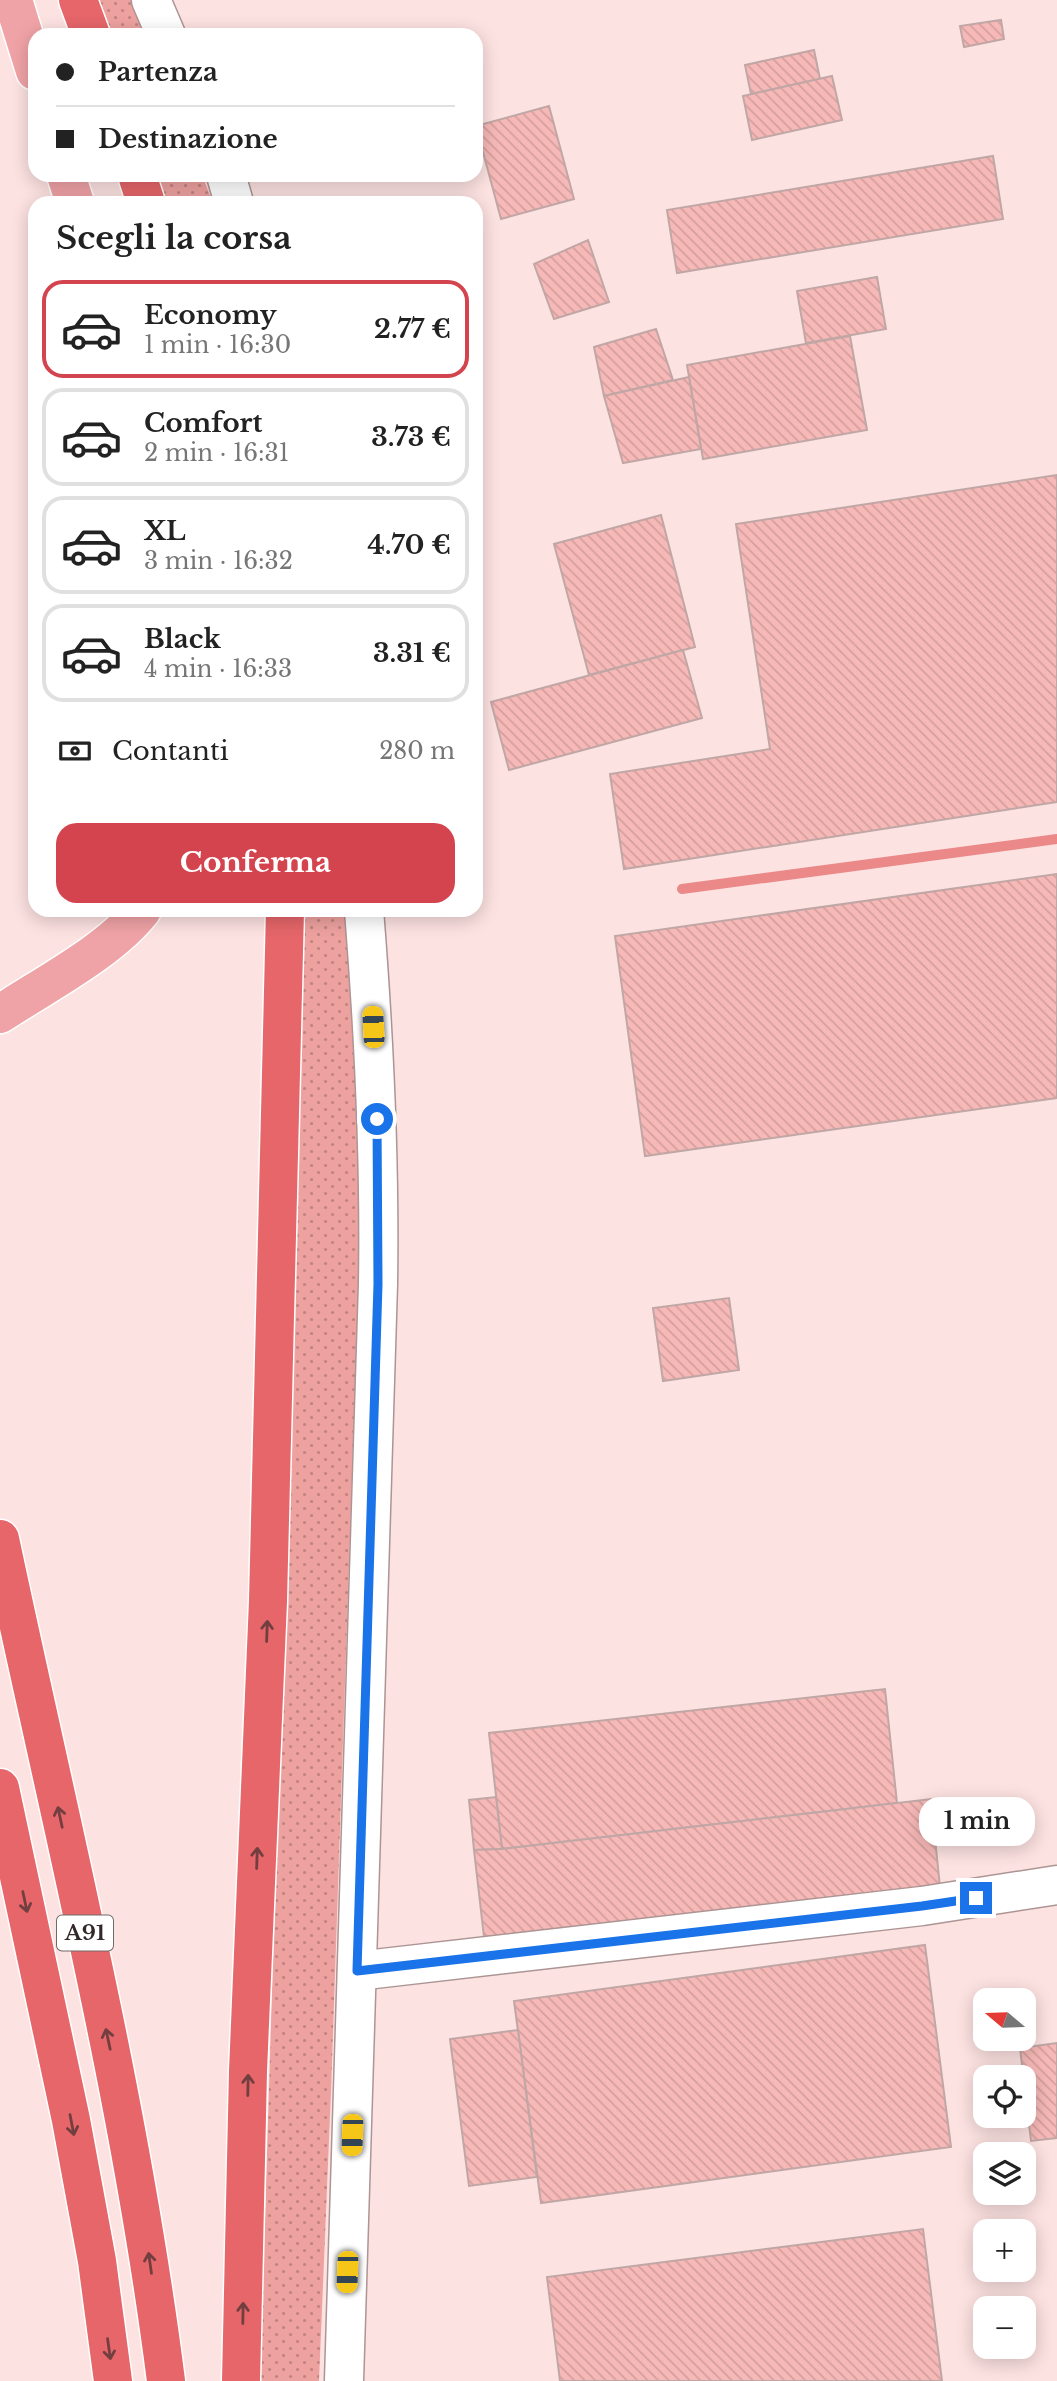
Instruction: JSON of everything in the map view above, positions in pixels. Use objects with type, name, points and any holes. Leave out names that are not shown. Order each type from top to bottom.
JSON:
[{"type":"highway","points":[[78,0],[88,28]]},
{"type":"highway","points":[[241,2381],[248,2071],[268,1601],[285,917]]},
{"type":"highway","name":"A91","points":[[0,1539],[111,2053],[148,2252],[166,2381]]},
{"type":"highway","name":"A91","points":[[0,1787],[73,2132],[97,2260],[113,2381]]},
{"type":"main road","points":[[13,0],[28,48]]},
{"type":"main road","points":[[0,1014],[108,944],[136,917]]},
{"type":"street","points":[[151,0],[163,28]]},
{"type":"street","points":[[344,2381],[379,1197],[373,1030],[365,917]]},
{"type":"street","points":[[357,1971],[922,1906],[1057,1885]]},
{"type":"shaded area","points":[[94,0],[131,0],[143,28],[104,28]]},
{"type":"shaded area","points":[[158,182],[205,182],[210,196],[164,196]]},
{"type":"shaded area","points":[[302,917],[348,917],[360,1245],[319,2381],[260,2381],[299,1112]]},
{"type":"building","points":[[1001,20],[1004,39],[964,47],[960,26]]},
{"type":"building","points":[[814,50],[820,79],[751,94],[745,65]]},
{"type":"building","points":[[832,76],[842,120],[752,140],[743,96]]},
{"type":"building","points":[[549,106],[574,199],[501,219],[483,152],[483,124]]},
{"type":"building","points":[[993,156],[1003,219],[677,273],[667,210]]},
{"type":"building","points":[[588,240],[609,302],[554,319],[534,264]]},
{"type":"building","points":[[877,277],[886,329],[806,343],[797,291]]},
{"type":"building","points":[[656,329],[673,380],[604,396],[594,347]]},
{"type":"building","points":[[850,336],[867,430],[703,459],[687,365]]},
{"type":"building","points":[[689,377],[701,449],[623,463],[604,396]]},
{"type":"building","points":[[1057,475],[1057,802],[624,869],[610,774],[770,749],[736,524]]},
{"type":"building","points":[[661,515],[695,647],[589,675],[554,544]]},
{"type":"building","points":[[683,650],[702,718],[509,770],[491,702]]},
{"type":"building","points":[[1057,874],[1057,1098],[645,1156],[615,936]]},
{"type":"building","points":[[729,1298],[739,1370],[663,1381],[653,1308]]},
{"type":"building","points":[[885,1689],[897,1803],[502,1849],[489,1733]]},
{"type":"building","points":[[496,1797],[502,1849],[474,1850],[469,1800]]},
{"type":"building","points":[[931,1799],[940,1887],[484,1937],[474,1850],[502,1849]]},
{"type":"building","points":[[925,1945],[951,2147],[541,2203],[514,2001]]},
{"type":"building","points":[[518,2030],[537,2177],[469,2186],[450,2039]]},
{"type":"building","points":[[1057,2043],[1057,2138],[1031,2141],[1029,2128],[1036,2128],[1036,2065],[1022,2065],[1020,2051],[1036,2051],[1036,2046]]},
{"type":"building","points":[[923,2229],[942,2381],[560,2381],[547,2277]]},
{"type":"waterway","points":[[682,889],[1057,839]]},
{"type":"route","points":[[377,1119],[378,1284],[357,1971],[976,1898]]}]
